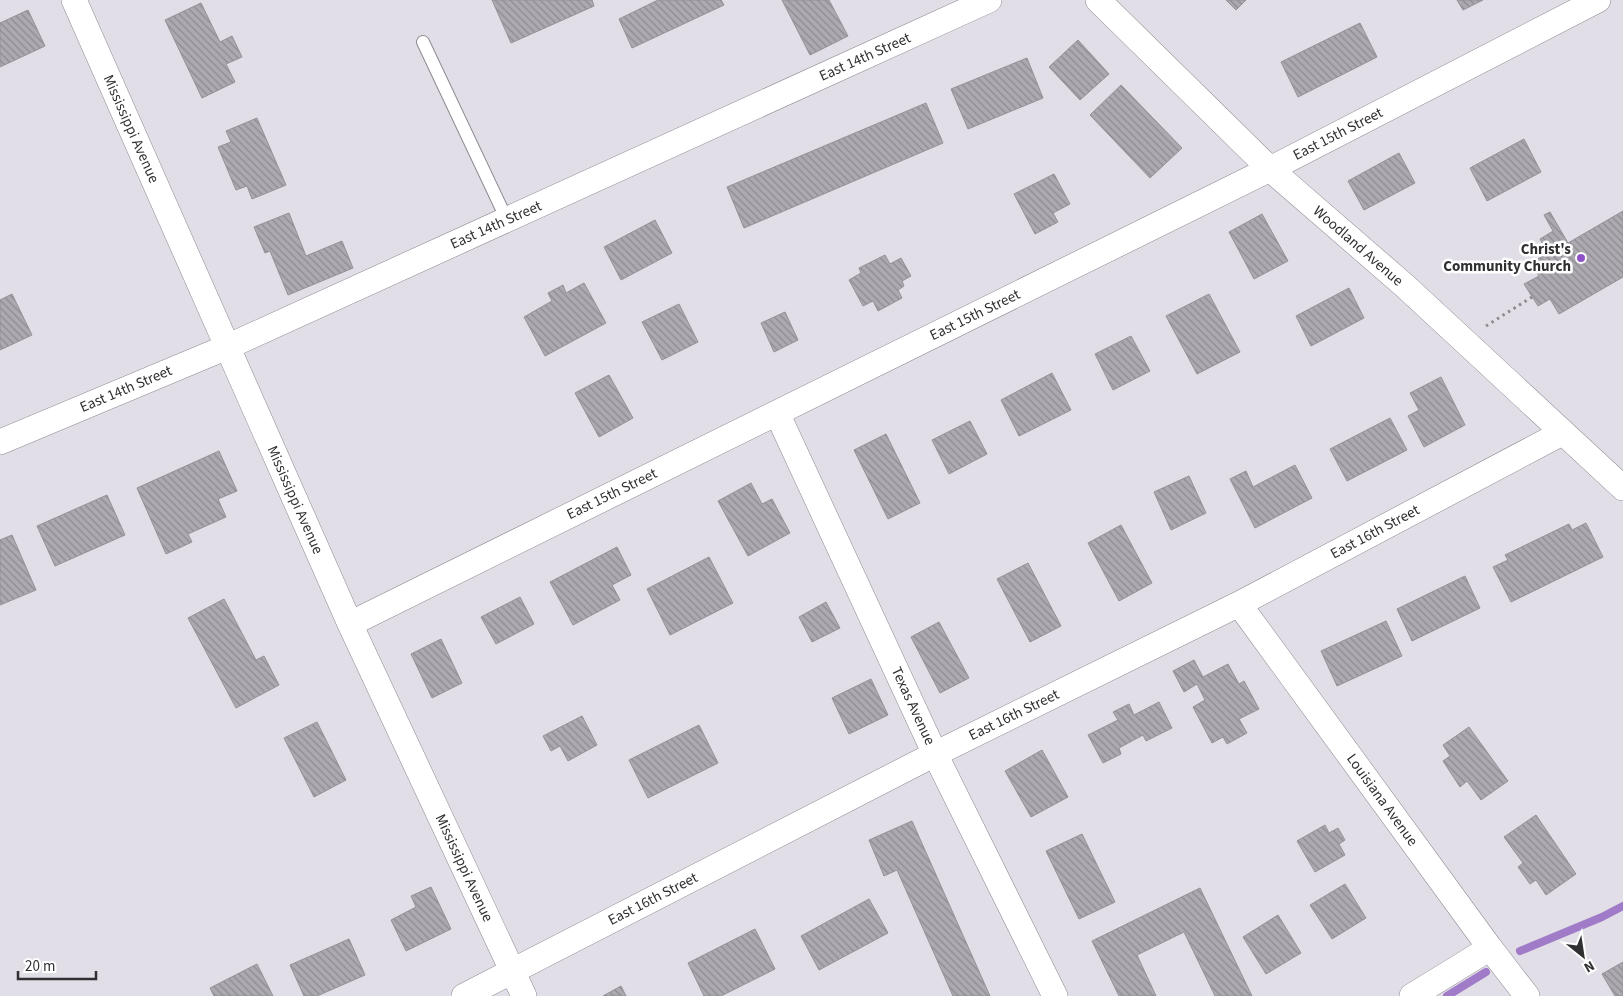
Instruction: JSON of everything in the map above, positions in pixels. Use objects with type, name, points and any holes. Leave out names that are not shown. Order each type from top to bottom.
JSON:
[{"type":"street","name":"Mississippi Avenue","points":[[74,0],[350,624],[524,996]]},
{"type":"street","name":"East 14th Street","points":[[0,442],[227,347],[989,0]]},
{"type":"street","name":"Woodland Avenue","points":[[1098,0],[1270,169],[1405,286],[1562,433],[1620,482]]},
{"type":"street","name":"East 15th Street","points":[[350,624],[1270,169],[1598,0]]},
{"type":"street","name":"Texas Avenue","points":[[777,413],[935,754],[1055,996]]},
{"type":"street","name":"East 16th Street","points":[[464,996],[935,754],[1239,604],[1562,433]]},
{"type":"street","name":"Louisiana Avenue","points":[[1239,604],[1527,996]]},
{"type":"street","points":[[1412,996],[1490,948]]},
{"type":"lane","points":[[423,42],[507,220]]},
{"type":"path","points":[[1464,341],[1532,297]]},
{"type":"building","points":[[492,0],[592,0],[594,6],[511,43]]},
{"type":"building","points":[[658,0],[721,0],[724,5],[632,48],[619,19]]},
{"type":"building","points":[[782,0],[829,0],[848,36],[810,55]]},
{"type":"building","points":[[1226,0],[1246,0],[1236,10]]},
{"type":"building","points":[[1457,0],[1483,0],[1463,10]]},
{"type":"building","points":[[201,3],[220,42],[232,36],[242,57],[226,64],[235,82],[202,98],[165,20]]},
{"type":"building","points":[[28,10],[45,46],[0,67],[0,23]]},
{"type":"building","points":[[1360,23],[1377,57],[1298,97],[1281,62]]},
{"type":"building","points":[[1078,40],[1109,74],[1080,100],[1049,67]]},
{"type":"building","points":[[1027,58],[1043,98],[968,129],[951,89]]},
{"type":"building","points":[[1121,85],[1182,148],[1150,178],[1090,115]]},
{"type":"building","points":[[926,103],[943,143],[744,228],[727,187]]},
{"type":"building","points":[[257,118],[286,185],[252,199],[247,186],[236,190],[218,147],[231,142],[226,131]]},
{"type":"building","points":[[1524,139],[1541,172],[1487,201],[1470,168]]},
{"type":"building","points":[[1399,153],[1415,183],[1364,210],[1348,181]]},
{"type":"building","points":[[1054,174],[1070,204],[1053,213],[1058,222],[1035,234],[1014,194]]},
{"type":"building","name":"Christ's Community Church","points":[[1623,211],[1623,277],[1559,314],[1550,299],[1538,306],[1524,284],[1539,276],[1531,263],[1548,253],[1540,239],[1553,231],[1544,215],[1550,212],[1568,243]]},
{"type":"building","points":[[289,213],[306,256],[342,241],[353,268],[288,295],[270,251],[265,253],[254,227]]},
{"type":"building","points":[[1262,214],[1288,261],[1254,279],[1229,232]]},
{"type":"building","points":[[655,220],[672,253],[621,280],[604,247]]},
{"type":"building","points":[[885,255],[890,264],[901,258],[911,276],[902,281],[904,286],[898,290],[902,298],[878,311],[873,301],[863,306],[849,280],[861,273],[859,268]]},
{"type":"building","points":[[584,283],[606,323],[545,356],[524,317],[552,301],[548,293],[563,285],[566,293]]},
{"type":"building","points":[[1349,288],[1364,318],[1311,346],[1296,316]]},
{"type":"building","points":[[12,294],[32,335],[0,350],[0,300]]},
{"type":"building","points":[[1209,294],[1240,352],[1197,374],[1166,316]]},
{"type":"building","points":[[679,304],[698,342],[662,360],[642,322]]},
{"type":"building","points":[[785,312],[798,340],[774,352],[761,323]]},
{"type":"building","points":[[1131,336],[1150,371],[1113,390],[1095,354]]},
{"type":"building","points":[[1052,373],[1071,410],[1019,436],[1001,400]]},
{"type":"building","points":[[609,375],[633,418],[599,437],[575,393]]},
{"type":"building","points":[[1441,377],[1465,425],[1424,447],[1408,416],[1419,410],[1410,393]]},
{"type":"building","points":[[1390,418],[1407,450],[1347,481],[1330,449]]},
{"type":"building","points":[[970,421],[987,454],[949,474],[932,440]]},
{"type":"building","points":[[886,434],[920,503],[888,519],[854,450]]},
{"type":"building","points":[[219,451],[237,491],[218,499],[226,517],[188,534],[192,542],[166,554],[137,488]]},
{"type":"building","points":[[1295,465],[1312,498],[1255,528],[1230,479],[1246,471],[1253,487]]},
{"type":"building","points":[[1189,476],[1206,513],[1171,530],[1154,492]]},
{"type":"building","points":[[751,483],[762,504],[772,499],[790,533],[748,556],[718,501]]},
{"type":"building","points":[[107,495],[125,535],[55,566],[37,526]]},
{"type":"building","points":[[1586,523],[1603,557],[1511,602],[1493,567],[1508,560],[1505,555],[1569,524],[1572,530]]},
{"type":"building","points":[[1121,525],[1152,583],[1119,601],[1088,543]]},
{"type":"building","points":[[12,535],[36,590],[0,605],[0,540]]},
{"type":"building","points":[[617,547],[631,575],[612,585],[620,600],[573,625],[550,582]]},
{"type":"building","points":[[709,557],[733,603],[670,635],[647,589]]},
{"type":"building","points":[[1028,563],[1061,626],[1030,642],[997,579]]},
{"type":"building","points":[[1465,576],[1480,608],[1412,641],[1397,609]]},
{"type":"building","points":[[520,597],[534,624],[496,644],[481,617]]},
{"type":"building","points":[[224,599],[256,660],[264,656],[279,685],[236,708],[188,618]]},
{"type":"building","points":[[826,602],[840,628],[812,642],[799,617]]},
{"type":"building","points":[[1386,621],[1402,656],[1337,686],[1321,651]]},
{"type":"building","points":[[939,622],[969,678],[940,693],[911,637]]},
{"type":"building","points":[[441,639],[462,683],[432,698],[411,654]]},
{"type":"building","points":[[1194,660],[1203,677],[1228,664],[1239,684],[1244,681],[1259,709],[1239,719],[1247,733],[1227,744],[1223,737],[1212,743],[1193,707],[1205,700],[1197,684],[1184,692],[1173,671]]},
{"type":"building","points":[[871,679],[888,715],[849,734],[832,698]]},
{"type":"building","points":[[1159,702],[1172,728],[1146,741],[1143,735],[1119,748],[1121,754],[1103,763],[1088,735],[1118,720],[1113,712],[1129,704],[1134,715]]},
{"type":"building","points":[[582,716],[597,745],[568,761],[560,746],[551,751],[543,736]]},
{"type":"building","points":[[317,722],[346,780],[314,797],[284,738]]},
{"type":"building","points":[[699,725],[718,763],[648,798],[629,760]]},
{"type":"building","points":[[1469,727],[1508,781],[1481,800],[1467,781],[1460,787],[1443,761],[1450,756],[1443,745]]},
{"type":"building","points":[[1042,750],[1068,797],[1031,817],[1005,771]]},
{"type":"building","points":[[1536,815],[1576,874],[1546,895],[1536,880],[1530,884],[1518,867],[1523,863],[1504,837]]},
{"type":"building","points":[[912,821],[990,996],[953,996],[897,870],[884,876],[869,840]]},
{"type":"building","points":[[1325,825],[1329,833],[1338,828],[1345,840],[1339,844],[1345,855],[1315,872],[1297,841]]},
{"type":"building","points":[[1082,834],[1115,902],[1079,919],[1046,851]]},
{"type":"building","points":[[1345,884],[1366,918],[1332,939],[1310,905]]},
{"type":"building","points":[[431,887],[451,929],[406,951],[391,920],[416,907],[411,896]]},
{"type":"building","points":[[1200,888],[1252,996],[1215,996],[1184,932],[1137,955],[1156,996],[1119,996],[1092,941]]},
{"type":"building","points":[[869,899],[888,933],[819,970],[801,936]]},
{"type":"building","points":[[1278,915],[1301,953],[1266,974],[1243,937]]},
{"type":"building","points":[[755,929],[775,969],[721,996],[704,996],[688,963]]},
{"type":"building","points":[[349,939],[365,975],[317,996],[304,996],[290,965]]},
{"type":"building","points":[[1623,962],[1623,996],[1615,996],[1602,974]]},
{"type":"building","points":[[257,964],[273,996],[214,996],[210,988]]},
{"type":"building","points":[[621,986],[626,996],[603,996]]},
{"type":"waterway","points":[[1520,951],[1602,917],[1623,906]]},
{"type":"waterway","points":[[1447,996],[1486,972]]},
{"type":"place","name":"Christ's Community Church","points":[[1581,258]]}]
